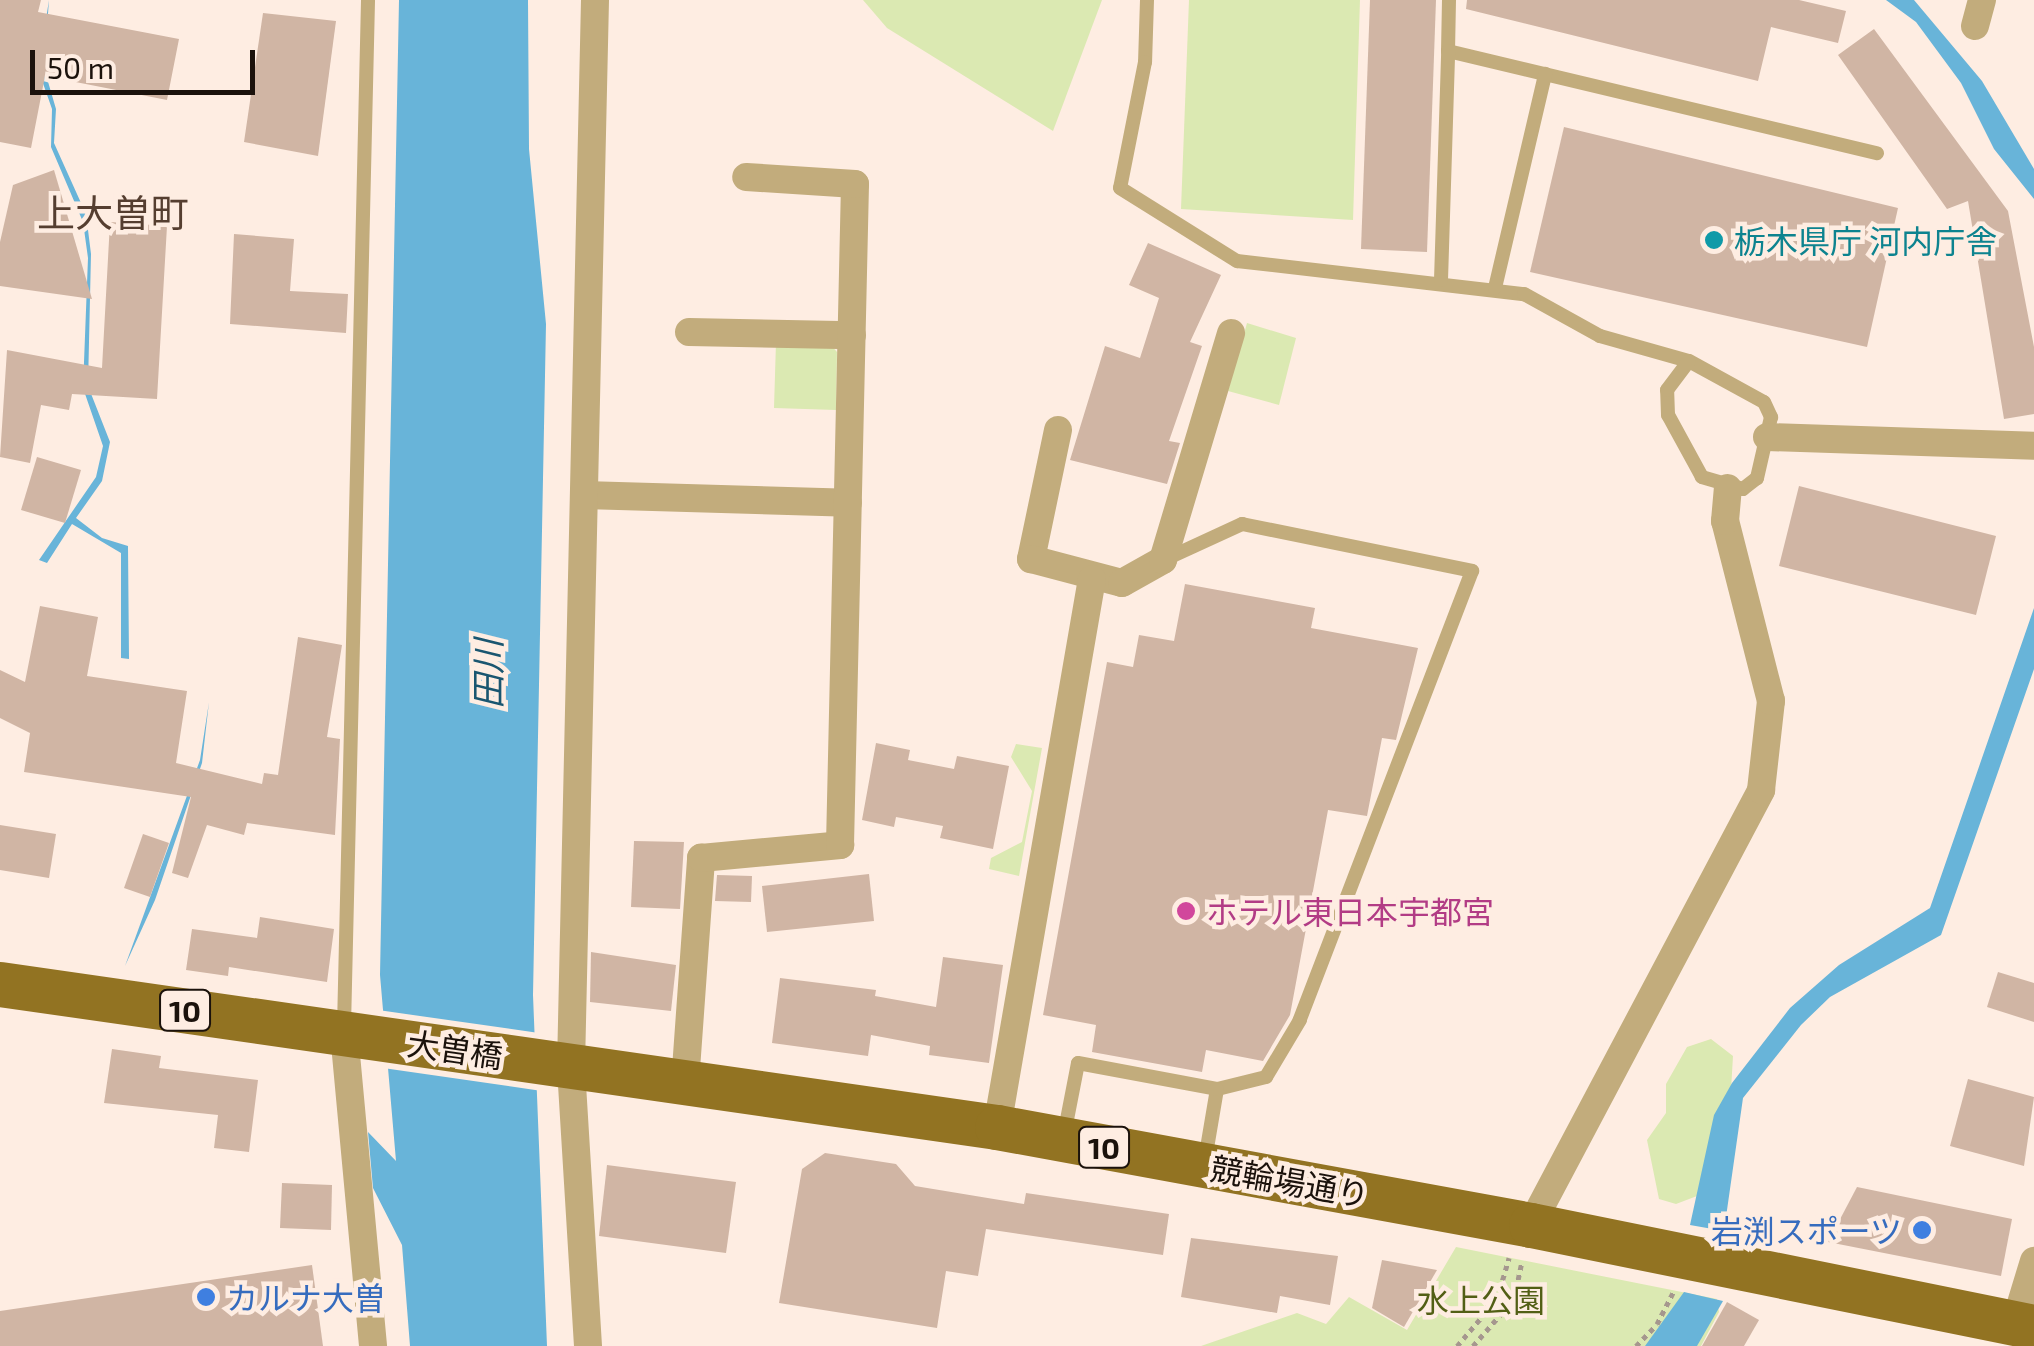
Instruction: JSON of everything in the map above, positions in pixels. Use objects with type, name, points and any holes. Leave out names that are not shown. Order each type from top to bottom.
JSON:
[{"type":"main road","name":"10","points":[[0,984],[357,1034]]},
{"type":"main road","name":"大曽橋","points":[[357,1034],[556,1064]]},
{"type":"main road","name":"競輪場通り","points":[[556,1064],[997,1127],[1204,1165],[1520,1245],[1670,1268],[1728,1266],[2025,1325]]},
{"type":"street","points":[[588,1346],[556,1064],[584,495],[595,0]]},
{"type":"street","points":[[685,1083],[701,858],[840,845],[855,184],[746,177]]},
{"type":"street","points":[[689,332],[852,335]]},
{"type":"street","points":[[1058,430],[1031,559],[1122,583],[1163,560],[1231,333]]},
{"type":"street","points":[[1767,437],[2034,446]]},
{"type":"street","points":[[1520,1245],[1761,790],[1771,701],[1724,521],[1728,488]]},
{"type":"street","points":[[584,495],[848,504]]},
{"type":"street","points":[[997,1127],[1092,578]]},
{"type":"street","points":[[357,1034],[372,1346]]},
{"type":"street","points":[[2025,1325],[2034,1261]]},
{"type":"lane","points":[[357,1034],[368,0]]},
{"type":"lane","points":[[1147,0],[1146,62],[1120,188],[1237,261],[1441,280],[1524,294],[1600,336],[1688,361],[1764,402],[1771,417],[1757,478],[1743,489],[1728,488],[1702,477],[1668,415],[1667,390],[1688,361]]},
{"type":"lane","points":[[1441,280],[1449,0]]},
{"type":"lane","points":[[1448,52],[1876,153]]},
{"type":"lane","points":[[1495,288],[1546,74]]},
{"type":"lane","points":[[1064,1140],[1078,1063],[1217,1088],[1266,1077],[1300,1020],[1472,571],[1242,524],[1163,560]]},
{"type":"lane","points":[[1204,1165],[1217,1088]]},
{"type":"path","points":[[1457,1346],[1498,1299],[1520,1245]]},
{"type":"path","points":[[1474,1346],[1514,1300],[1520,1245]]},
{"type":"path","points":[[1636,1346],[1657,1324],[1670,1268]]},
{"type":"green space","points":[[863,0],[1102,0],[1053,131],[887,28]]},
{"type":"green space","points":[[1189,0],[1360,0],[1353,220],[1181,209]]},
{"type":"green space","points":[[1247,323],[1296,338],[1279,405],[1228,391]]},
{"type":"green space","points":[[776,342],[830,344],[837,352],[836,410],[774,408]]},
{"type":"green space","points":[[1016,744],[1042,748],[1019,876],[989,869],[991,858],[1022,842],[1032,791],[1011,757]]},
{"type":"green space","points":[[1711,1039],[1733,1056],[1731,1090],[1697,1196],[1676,1204],[1659,1199],[1647,1140],[1666,1113],[1666,1084],[1687,1047]]},
{"type":"green space","name":"水上公園","points":[[1456,1247],[1717,1299],[1719,1312],[1701,1346],[1201,1346],[1297,1313],[1326,1324],[1349,1297],[1407,1330]]},
{"type":"water","points":[[49,0],[44,68],[56,109],[54,143],[86,214],[91,254],[88,386],[110,442],[102,481],[76,518],[102,538],[128,546],[129,659],[121,658],[121,553],[72,524],[47,563],[39,560],[96,477],[103,446],[83,388],[88,258],[83,222],[51,147],[52,109],[38,69]]},
{"type":"water","name":"田川","points":[[399,0],[528,0],[529,149],[546,324],[533,995],[547,1346],[410,1346],[402,1245],[373,1188],[368,1132],[396,1161],[380,975]]},
{"type":"water","points":[[1886,0],[1914,0],[1982,81],[2034,169],[2034,199],[1994,149],[1961,83],[1916,22]]},
{"type":"water","points":[[2034,608],[2034,669],[1941,935],[1830,997],[1801,1025],[1743,1098],[1724,1231],[1690,1225],[1714,1115],[1732,1083],[1790,1008],[1839,965],[1930,908]]},
{"type":"water","points":[[209,702],[202,763],[155,900],[125,966],[200,760]]},
{"type":"water","points":[[1684,1292],[1723,1301],[1697,1346],[1645,1346]]},
{"type":"pier","points":[[378,1010],[539,1033],[542,1091],[383,1068]]},
{"type":"building","points":[[0,0],[41,0],[38,12],[179,39],[167,100],[45,76],[31,148],[0,142]]},
{"type":"building","points":[[1370,0],[1436,0],[1427,252],[1361,249]]},
{"type":"building","points":[[1467,0],[1799,0],[1846,11],[1838,43],[1771,27],[1758,81],[1466,9]]},
{"type":"building","points":[[263,13],[336,21],[318,156],[244,142]]},
{"type":"building","points":[[1874,29],[2008,211],[2034,347],[2034,414],[2004,419],[1968,201],[1947,209],[1838,55]]},
{"type":"building","name":"栃木県庁 河内庁舎","points":[[1564,127],[1898,208],[1867,347],[1530,272]]},
{"type":"building","points":[[54,170],[92,299],[0,286],[0,242],[13,185]]},
{"type":"building","points":[[110,222],[167,226],[157,399],[72,394],[69,410],[41,405],[30,463],[0,457],[7,350],[102,368]]},
{"type":"building","points":[[234,234],[294,239],[290,291],[348,294],[346,333],[230,324]]},
{"type":"building","points":[[1148,243],[1221,275],[1190,342],[1202,346],[1169,441],[1180,443],[1167,484],[1070,460],[1105,346],[1140,358],[1159,298],[1129,285]]},
{"type":"building","points":[[37,457],[81,470],[65,523],[21,510]]},
{"type":"building","points":[[1799,486],[1996,536],[1976,615],[1779,566]]},
{"type":"building","name":"ホテル東日本宇都宮","points":[[1185,584],[1315,608],[1311,628],[1418,648],[1396,740],[1382,738],[1367,816],[1328,810],[1290,1015],[1263,1061],[1206,1050],[1202,1072],[1092,1052],[1096,1025],[1043,1015],[1107,662],[1133,667],[1139,635],[1174,641]]},
{"type":"building","points":[[40,606],[98,617],[87,676],[187,691],[176,763],[262,784],[264,773],[278,775],[298,637],[342,645],[327,737],[340,739],[335,835],[247,823],[244,835],[207,825],[188,878],[172,873],[191,797],[24,772],[30,733],[0,718],[0,670],[25,682]]},
{"type":"building","points":[[876,743],[910,750],[908,760],[954,769],[957,756],[1009,766],[993,849],[940,838],[943,826],[896,817],[894,827],[862,820]]},
{"type":"building","points":[[0,825],[56,834],[49,878],[0,870]]},
{"type":"building","points":[[143,834],[169,843],[150,897],[124,888]]},
{"type":"building","points":[[634,841],[684,842],[680,909],[631,907]]},
{"type":"building","points":[[869,874],[874,921],[767,932],[762,886]]},
{"type":"building","points":[[717,875],[752,876],[751,902],[715,901]]},
{"type":"building","points":[[260,917],[334,929],[327,982],[229,967],[228,976],[186,970],[192,929],[257,938]]},
{"type":"building","points":[[591,952],[676,965],[671,1011],[590,1002]]},
{"type":"building","points":[[943,957],[1003,965],[989,1063],[929,1055],[930,1046],[871,1035],[868,1056],[772,1043],[780,978],[876,990],[875,996],[936,1007]]},
{"type":"building","points":[[1998,972],[2034,983],[2034,1022],[1987,1007]]},
{"type":"building","points":[[112,1049],[161,1056],[159,1068],[258,1080],[249,1152],[214,1148],[218,1115],[104,1103]]},
{"type":"building","points":[[1968,1079],[2034,1097],[2024,1166],[1950,1146]]},
{"type":"building","points":[[825,1153],[896,1164],[915,1186],[1024,1204],[1026,1193],[1169,1214],[1163,1255],[986,1229],[978,1276],[946,1271],[937,1328],[779,1303],[802,1169]]},
{"type":"building","points":[[607,1165],[736,1182],[726,1253],[599,1236]]},
{"type":"building","points":[[282,1183],[332,1185],[331,1230],[280,1228]]},
{"type":"building","name":"岩渕スポーツ","points":[[1857,1187],[2012,1219],[2001,1276],[1828,1242]]},
{"type":"building","points":[[1191,1238],[1338,1256],[1330,1305],[1280,1296],[1277,1313],[1181,1297]]},
{"type":"building","points":[[1382,1260],[1437,1270],[1404,1327],[1372,1308]]},
{"type":"building","name":"カルナ大曽","points":[[312,1265],[323,1346],[0,1346],[0,1311]]},
{"type":"building","points":[[1727,1302],[1759,1320],[1744,1346],[1702,1346]]},
{"type":"place","name":"栃木県庁 河内庁舎","points":[[1714,240]]},
{"type":"place","name":"ホテル東日本宇都宮","points":[[1186,911]]},
{"type":"place","name":"岩渕スポーツ","points":[[1922,1230]]},
{"type":"place","name":"カルナ大曽","points":[[206,1297]]},
{"type":"district","name":"上大曽町","points":[[113,213]]}]
